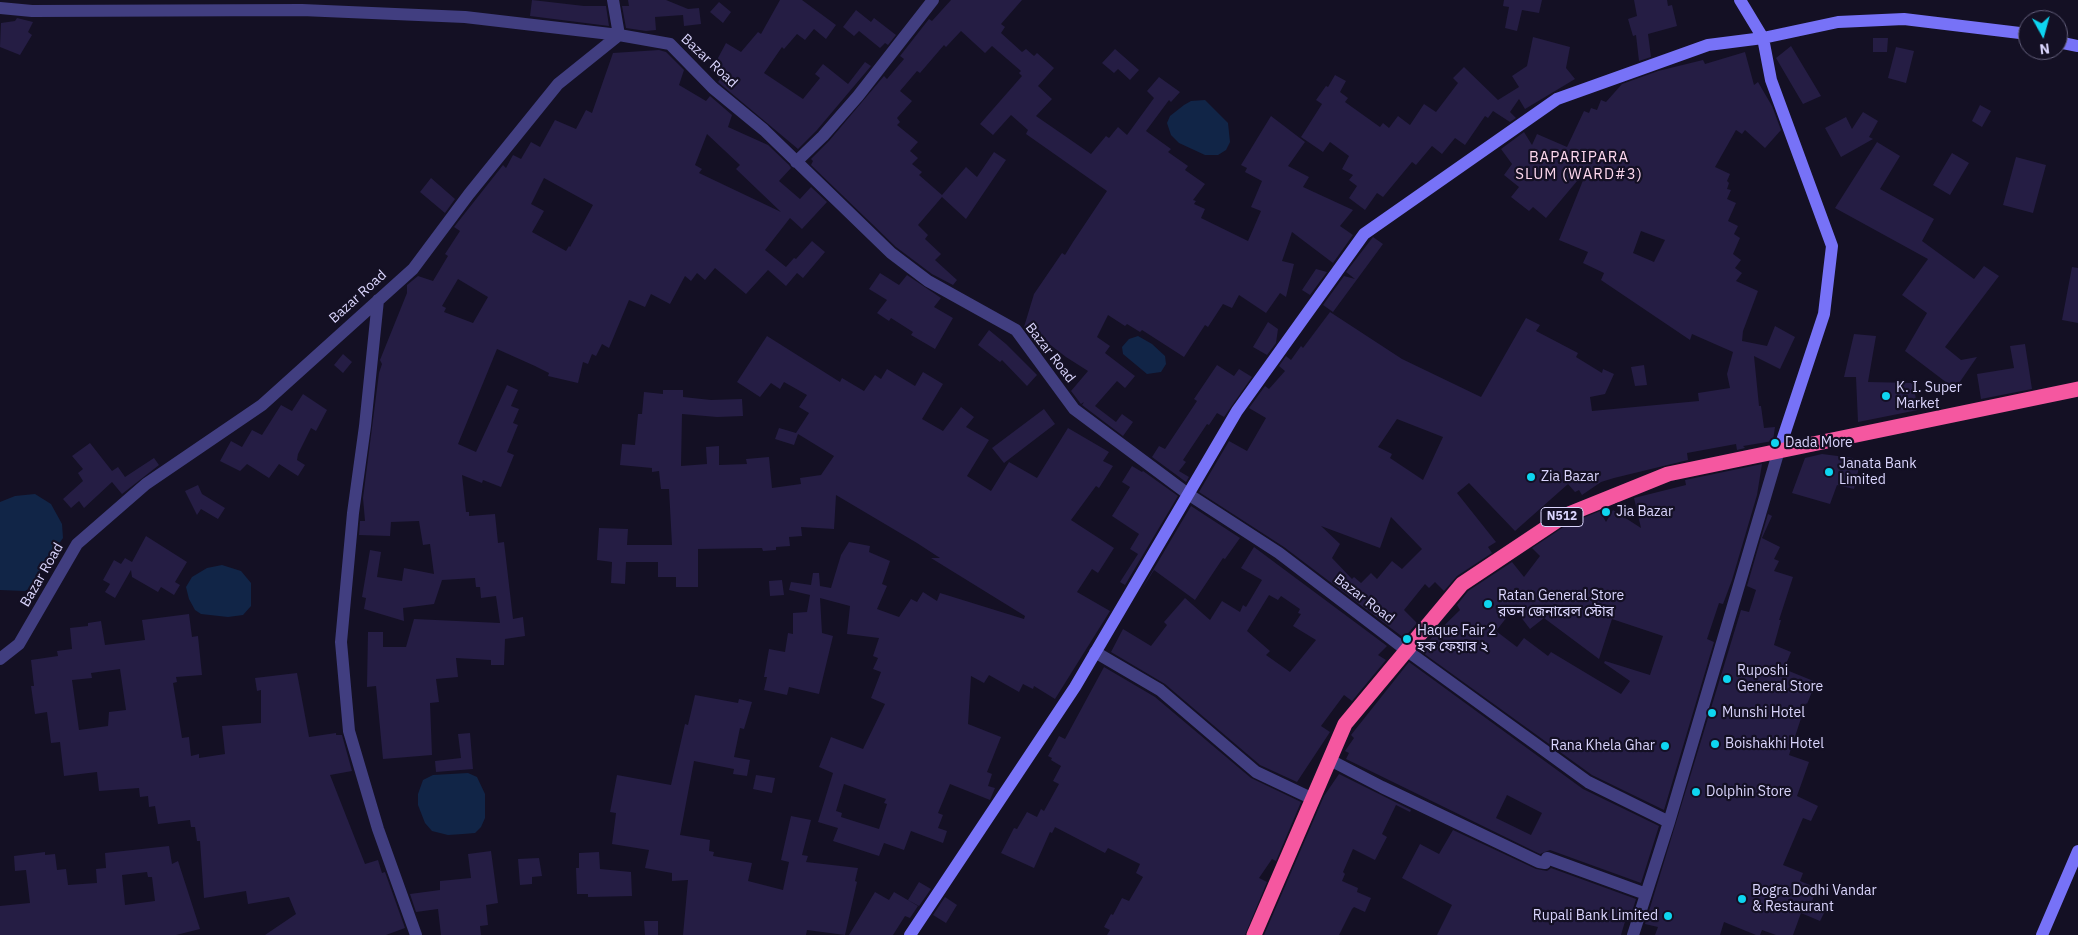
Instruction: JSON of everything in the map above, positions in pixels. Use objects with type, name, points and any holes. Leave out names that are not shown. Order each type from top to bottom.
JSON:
[{"type":"highway","name":"N512","points":[[1254,935],[1345,724],[1462,584],[1564,516],[1668,474],[2078,389]]},
{"type":"street","points":[[0,8],[32,11],[302,10],[465,18],[619,35],[613,0]]},
{"type":"street","points":[[796,162],[823,136],[858,96],[933,0]]},
{"type":"street","points":[[1633,935],[1669,822],[1779,450],[1824,314],[1832,246],[1771,80],[1763,38],[1740,0]]},
{"type":"street","points":[[910,935],[1075,688],[1237,411],[1364,234],[1557,99],[1708,45],[1763,38],[1838,22],[1904,19],[2018,33]]},
{"type":"street","name":"Bazar Road","points":[[0,659],[19,644],[78,544],[146,484],[262,405],[413,269],[469,194],[558,84],[619,35],[670,44],[713,88],[764,130],[892,253],[928,281],[1016,330],[1074,409],[1188,494],[1279,553],[1406,650],[1588,782],[1669,822]]},
{"type":"street","points":[[378,300],[365,426],[353,514],[341,642],[349,731],[378,829],[416,935]]},
{"type":"street","points":[[1095,652],[1160,690],[1256,772],[1313,799]]},
{"type":"street","points":[[1330,760],[1539,862],[1545,862],[1547,858],[1646,894]]},
{"type":"street","points":[[2042,935],[2078,852]]},
{"type":"water","points":[[1205,100],[1228,123],[1230,142],[1226,150],[1218,155],[1205,155],[1179,143],[1171,135],[1167,123],[1170,116],[1184,105],[1191,101]]},
{"type":"water","points":[[1138,336],[1152,344],[1165,356],[1166,364],[1161,372],[1147,374],[1123,354],[1122,347],[1129,339]]},
{"type":"water","points":[[35,494],[51,504],[62,524],[63,538],[42,567],[32,587],[25,591],[0,590],[0,502],[15,496]]},
{"type":"water","points":[[222,565],[241,571],[251,583],[251,606],[243,615],[228,617],[201,614],[195,610],[189,599],[186,587],[192,577],[207,568]]},
{"type":"water","points":[[468,773],[477,777],[485,794],[485,818],[481,827],[475,833],[463,834],[448,835],[432,831],[425,823],[418,805],[418,794],[423,780],[433,775]]},
{"type":"building","points":[[532,0],[584,6],[606,6],[609,26],[530,16]]},
{"type":"building","points":[[628,0],[666,0],[688,9],[699,8],[701,24],[684,26],[683,15],[655,17],[656,30],[646,31],[626,28],[622,6],[629,6]]},
{"type":"building","points":[[780,0],[802,0],[836,25],[826,39],[814,29],[805,40],[797,34],[784,49],[782,47],[764,73],[803,99],[820,78],[815,74],[823,64],[848,84],[865,62],[871,66],[817,130],[798,149],[718,82],[722,76],[711,71],[726,43],[741,52],[758,32],[761,34]]},
{"type":"building","points":[[951,0],[1022,0],[1001,24],[1005,27],[1001,33],[1022,52],[1026,49],[1034,56],[1037,53],[1054,68],[1038,86],[1052,99],[1036,116],[1091,154],[1106,136],[1109,138],[1118,127],[1127,135],[1154,98],[1147,91],[1159,77],[1180,92],[1171,102],[1169,100],[1146,131],[1171,149],[1168,152],[1188,166],[1185,170],[1205,184],[1193,200],[1196,201],[1194,204],[1205,209],[1201,218],[1248,241],[1261,211],[1251,207],[1262,181],[1245,172],[1247,168],[1241,165],[1271,116],[1305,142],[1288,166],[1309,177],[1303,187],[1353,210],[1340,226],[1353,235],[1333,263],[1292,232],[1282,261],[1294,264],[1286,297],[1280,293],[1266,313],[1239,295],[1232,308],[1223,304],[1208,327],[1205,325],[1184,357],[1142,330],[1140,332],[1127,324],[1125,326],[1108,315],[1097,337],[1110,346],[1105,353],[1135,376],[1125,388],[1117,381],[1095,406],[1116,422],[1122,414],[1133,422],[1123,436],[1082,405],[1084,402],[1081,404],[1071,391],[1088,371],[1044,340],[1046,338],[1028,333],[1024,327],[1034,294],[1062,253],[1065,255],[1107,191],[1026,134],[1028,130],[1011,115],[993,135],[980,124],[1022,76],[1019,73],[1021,71],[992,46],[985,53],[961,31],[946,47],[944,45],[920,73],[917,71],[900,91],[912,101],[897,118],[900,122],[897,125],[918,142],[910,151],[918,158],[912,164],[922,172],[919,175],[942,195],[966,167],[977,177],[994,152],[1006,160],[966,219],[942,197],[918,225],[928,235],[925,239],[941,254],[935,260],[957,280],[953,285],[932,274],[896,247],[811,165],[813,161],[811,159],[829,141],[884,76],[887,79],[904,59],[900,56],[929,19],[932,21]]},
{"type":"building","points":[[1504,0],[1542,0],[1539,13],[1522,10],[1517,31],[1505,28],[1509,7],[1503,6]]},
{"type":"building","points":[[1634,0],[1667,0],[1668,6],[1672,5],[1677,26],[1648,34],[1651,57],[1639,61],[1636,35],[1633,36],[1628,19],[1637,16]]},
{"type":"building","points":[[719,2],[731,12],[723,23],[710,12]]},
{"type":"building","points":[[856,10],[871,22],[874,18],[896,35],[888,45],[885,43],[880,48],[859,31],[854,36],[843,27]]},
{"type":"building","points":[[17,18],[33,22],[28,32],[32,35],[20,55],[0,47],[1,23],[15,21]]},
{"type":"building","points":[[1533,37],[1570,47],[1566,68],[1575,79],[1525,109],[1519,99],[1510,112],[1516,118],[1510,122],[1493,111],[1488,118],[1485,116],[1465,145],[1455,138],[1442,154],[1432,146],[1416,165],[1412,162],[1383,197],[1377,193],[1365,210],[1349,198],[1357,186],[1349,180],[1353,175],[1342,169],[1349,156],[1330,142],[1323,152],[1301,137],[1322,104],[1316,100],[1326,86],[1328,87],[1335,75],[1346,81],[1340,92],[1348,98],[1345,102],[1380,127],[1383,123],[1389,128],[1398,116],[1410,125],[1424,104],[1436,112],[1458,83],[1453,78],[1464,67],[1498,100],[1519,87],[1512,76],[1527,66]]},
{"type":"building","points":[[1873,38],[1888,38],[1887,52],[1873,52]]},
{"type":"building","points":[[1791,46],[1821,96],[1803,104],[1776,58]]},
{"type":"building","points":[[1896,47],[1914,51],[1906,83],[1888,78]]},
{"type":"building","points":[[1115,49],[1139,70],[1130,80],[1118,69],[1114,73],[1102,63]]},
{"type":"building","points":[[659,50],[666,52],[684,70],[679,85],[706,101],[710,96],[732,115],[728,127],[768,145],[789,165],[791,168],[779,181],[800,199],[811,187],[827,202],[802,229],[790,218],[765,250],[786,267],[812,241],[825,252],[803,278],[797,273],[786,286],[768,270],[746,294],[715,268],[705,280],[697,273],[691,281],[685,276],[670,304],[651,294],[645,307],[629,300],[609,348],[602,344],[596,356],[592,354],[588,364],[583,362],[578,383],[548,376],[549,373],[497,349],[458,444],[476,452],[507,385],[518,390],[511,406],[519,409],[513,423],[518,425],[507,452],[514,455],[501,487],[483,480],[482,483],[462,475],[466,512],[469,512],[469,516],[495,514],[498,543],[504,542],[513,619],[523,617],[525,636],[505,639],[504,665],[491,665],[491,660],[456,658],[458,677],[436,679],[439,702],[430,703],[432,755],[383,759],[376,686],[367,687],[368,632],[383,632],[383,647],[406,647],[414,619],[500,623],[496,596],[481,598],[480,587],[476,587],[475,578],[442,580],[434,604],[403,608],[404,621],[364,609],[366,598],[362,597],[370,550],[381,552],[377,577],[402,581],[404,568],[434,574],[430,544],[423,545],[419,521],[391,522],[390,536],[359,535],[360,521],[365,521],[363,498],[379,373],[382,364],[380,360],[407,293],[407,285],[418,276],[433,281],[448,256],[445,254],[460,231],[454,227],[503,165],[506,168],[513,155],[521,159],[531,142],[540,147],[555,120],[576,129],[586,110],[592,113],[613,53]],"holes":[[[707,134],[740,165],[736,169],[781,212],[699,173],[702,169],[695,165]],[[544,178],[593,205],[566,251],[532,232],[544,211],[531,204]],[[458,279],[488,297],[473,323],[444,312],[446,308],[442,306]]]},
{"type":"building","points":[[1745,52],[1754,85],[1758,82],[1772,106],[1781,130],[1765,148],[1745,130],[1742,134],[1736,130],[1715,167],[1730,174],[1727,181],[1729,183],[1727,189],[1731,190],[1727,199],[1736,203],[1728,221],[1738,226],[1734,234],[1740,238],[1733,254],[1741,260],[1735,268],[1742,273],[1736,281],[1758,291],[1743,331],[1742,341],[1767,346],[1775,326],[1795,337],[1780,369],[1754,356],[1759,406],[1761,406],[1764,428],[1775,427],[1773,441],[1743,446],[1745,448],[1737,450],[1736,444],[1687,453],[1688,460],[1601,482],[1582,495],[1579,490],[1575,492],[1568,484],[1515,531],[1469,483],[1457,493],[1496,542],[1488,547],[1492,553],[1457,576],[1444,591],[1435,582],[1429,588],[1425,584],[1404,610],[1417,623],[1404,638],[1284,547],[1199,492],[1229,441],[1247,451],[1266,418],[1249,408],[1265,386],[1269,389],[1285,371],[1279,366],[1286,356],[1291,360],[1301,346],[1303,348],[1330,312],[1402,359],[1481,397],[1526,318],[1540,325],[1536,331],[1578,353],[1576,357],[1602,373],[1603,369],[1614,374],[1605,394],[1590,397],[1592,411],[1699,401],[1698,393],[1730,388],[1727,374],[1733,352],[1692,334],[1690,340],[1601,280],[1604,273],[1583,263],[1588,252],[1559,240],[1588,168],[1546,218],[1533,207],[1529,211],[1511,197],[1519,187],[1504,175],[1512,164],[1501,149],[1524,132],[1532,145],[1537,134],[1567,147],[1584,111],[1589,113],[1591,108],[1597,110],[1601,100],[1606,102],[1622,84],[1658,71],[1703,60],[1705,64]],"holes":[[[1641,231],[1665,240],[1654,262],[1633,253]],[[1397,419],[1443,437],[1423,480],[1390,458],[1392,454],[1378,447]],[[1391,517],[1422,549],[1402,569],[1392,561],[1377,579],[1371,573],[1361,583],[1354,577],[1352,579],[1332,558],[1340,544],[1321,526],[1380,548]]]},
{"type":"building","points":[[1980,105],[1991,111],[1982,127],[1972,121]]},
{"type":"building","points":[[1863,112],[1878,121],[1869,137],[1873,139],[1841,157],[1825,128],[1846,117],[1852,129]]},
{"type":"building","points":[[1877,142],[1900,156],[1880,189],[1934,219],[1922,241],[1974,279],[1984,266],[1999,276],[1945,347],[1961,360],[1977,357],[1955,389],[1905,351],[1927,313],[1902,295],[1928,259],[1835,208]]},
{"type":"building","points":[[1952,153],[1969,163],[1950,195],[1933,185]]},
{"type":"building","points":[[2016,157],[2046,165],[2033,213],[2003,205]]},
{"type":"building","points":[[431,178],[455,199],[445,213],[420,192]]},
{"type":"building","points":[[1373,237],[1383,244],[1333,312],[1323,305],[1344,276],[1355,279],[1346,272]]},
{"type":"building","points":[[2072,267],[2078,268],[2078,323],[2062,320]]},
{"type":"building","points":[[1316,269],[1327,272],[1310,295],[1302,290]]},
{"type":"building","points":[[880,273],[899,285],[907,275],[941,298],[934,307],[953,318],[935,349],[911,335],[913,332],[891,318],[889,321],[877,313],[887,300],[869,289]]},
{"type":"building","points":[[1268,322],[1278,329],[1276,343],[1267,355],[1253,347]]},
{"type":"building","points":[[989,330],[1037,375],[1027,386],[1002,360],[1000,362],[978,345]]},
{"type":"building","name":"K. I. Super Market","points":[[1854,334],[1876,336],[1868,382],[1913,383],[1918,410],[1858,422],[1856,377],[1844,377]]},
{"type":"building","points":[[767,336],[840,382],[842,378],[864,391],[875,375],[881,379],[887,369],[915,386],[923,372],[943,384],[922,419],[943,431],[961,407],[974,417],[966,427],[989,440],[967,476],[991,491],[1009,462],[1037,478],[1068,428],[1109,452],[1103,461],[1113,466],[1099,488],[1096,486],[1071,520],[1114,548],[1098,573],[1092,569],[1077,592],[1110,611],[1055,699],[1034,686],[1033,689],[1023,684],[1019,692],[989,675],[984,683],[971,676],[968,724],[1001,737],[987,772],[992,774],[988,786],[995,788],[990,800],[950,784],[938,813],[943,815],[938,828],[947,831],[943,843],[911,831],[904,850],[884,843],[879,856],[833,841],[838,828],[818,822],[833,773],[819,767],[831,737],[863,749],[885,704],[871,698],[881,672],[873,669],[878,658],[873,656],[879,638],[847,634],[850,606],[820,598],[822,633],[833,636],[819,694],[789,687],[787,695],[764,690],[767,677],[764,677],[769,649],[785,652],[788,633],[793,634],[793,613],[807,612],[810,595],[789,590],[791,582],[811,585],[813,573],[819,573],[820,586],[831,588],[841,555],[849,542],[870,546],[869,552],[890,561],[882,584],[887,586],[877,609],[899,617],[911,599],[917,602],[923,592],[937,601],[940,593],[1024,619],[1025,616],[931,558],[940,558],[917,543],[836,495],[834,529],[801,527],[802,536],[789,537],[790,546],[776,547],[776,550],[763,551],[762,548],[698,549],[698,587],[676,587],[676,577],[658,577],[658,562],[626,562],[625,584],[611,583],[612,562],[597,560],[599,528],[628,529],[627,545],[672,545],[669,489],[661,489],[659,471],[652,472],[652,468],[620,465],[622,444],[635,445],[638,414],[642,414],[644,392],[663,394],[663,390],[683,390],[683,397],[711,400],[742,399],[743,416],[717,417],[682,414],[681,466],[707,464],[706,447],[719,446],[719,465],[747,464],[746,459],[769,457],[772,488],[801,484],[800,478],[821,475],[834,456],[798,434],[794,445],[775,439],[779,428],[796,433],[809,413],[799,407],[807,395],[784,382],[780,389],[771,383],[760,397],[737,382]],"holes":[[[844,784],[886,799],[884,803],[887,804],[879,829],[841,817],[842,813],[836,811]]]},
{"type":"building","points":[[2025,344],[2032,389],[1981,399],[1977,374],[2014,368],[2010,346]]},
{"type":"building","points":[[343,354],[352,362],[343,373],[334,365]]},
{"type":"building","points":[[1217,365],[1234,376],[1239,369],[1252,377],[1224,417],[1217,413],[1209,425],[1207,424],[1183,460],[1186,462],[1179,471],[1189,477],[1186,482],[1152,457],[1159,446],[1165,449],[1197,401],[1194,399]]},
{"type":"building","points":[[1644,365],[1647,385],[1635,386],[1631,367]]},
{"type":"building","points":[[303,394],[327,410],[316,431],[311,428],[298,454],[297,460],[305,465],[298,476],[279,464],[269,478],[247,464],[240,471],[220,461],[231,441],[242,447],[252,430],[262,435],[281,405],[292,411]]},
{"type":"building","points":[[1044,409],[1055,424],[1004,463],[992,448]]},
{"type":"building","points":[[90,443],[112,471],[118,467],[125,477],[154,458],[159,465],[122,494],[112,482],[84,508],[79,501],[71,508],[63,499],[83,481],[78,473],[83,469],[72,456]]},
{"type":"building","name":"Janata Bank Limited","points":[[1822,454],[1861,459],[1854,489],[1837,485],[1830,504],[1792,493],[1805,458]]},
{"type":"building","points":[[1762,464],[1757,495],[1732,580],[1723,604],[1719,603],[1707,639],[1714,642],[1664,810],[1592,775],[1419,650],[1460,610],[1457,605],[1468,591],[1512,562],[1524,577],[1540,556],[1532,548],[1568,524],[1600,511],[1606,522],[1613,510],[1641,528],[1634,498],[1686,485],[1685,480]],"holes":[[[1514,608],[1530,629],[1544,618],[1599,659],[1612,619],[1663,636],[1650,675],[1605,661],[1604,663],[1630,681],[1621,694],[1551,652],[1548,656],[1524,638],[1517,647],[1496,631]]]},
{"type":"building","points":[[1132,466],[1143,471],[1178,496],[1125,585],[1120,582],[1138,554],[1130,549],[1139,534],[1112,516],[1130,487],[1122,482]]},
{"type":"building","points":[[198,485],[202,494],[225,508],[218,519],[201,509],[197,515],[185,491]]},
{"type":"building","points":[[1191,506],[1240,538],[1225,559],[1223,558],[1195,600],[1154,570],[1139,594]]},
{"type":"building","points":[[1768,514],[1772,516],[1762,538],[1780,547],[1774,559],[1779,561],[1774,571],[1793,577],[1779,620],[1781,620],[1774,645],[1791,652],[1784,669],[1816,682],[1806,703],[1789,755],[1809,762],[1797,796],[1818,806],[1811,821],[1803,818],[1783,865],[1803,873],[1800,881],[1817,888],[1812,901],[1827,907],[1820,921],[1801,913],[1793,935],[1776,935],[1762,930],[1760,935],[1756,935],[1724,922],[1720,935],[1655,935],[1658,927],[1645,924],[1741,610],[1749,612],[1756,590],[1747,586]]},
{"type":"building","points":[[146,536],[187,562],[175,582],[180,585],[174,595],[161,587],[158,592],[132,577],[131,570],[115,598],[105,592],[110,584],[103,580],[114,560],[121,564],[125,558],[132,562]]},
{"type":"building","points":[[1254,547],[1387,646],[1378,655],[1386,660],[1352,701],[1344,695],[1321,726],[1330,732],[1297,782],[1260,765],[1165,684],[1111,652],[1123,629],[1151,646],[1167,625],[1164,622],[1185,598],[1210,620],[1222,601],[1240,612],[1243,605],[1246,607],[1262,580],[1241,568]],"holes":[[[1269,595],[1278,600],[1281,596],[1300,609],[1298,613],[1301,614],[1293,626],[1316,640],[1290,672],[1266,655],[1270,651],[1247,631]]]},
{"type":"building","points":[[782,580],[784,595],[770,596],[769,581]]},
{"type":"building","points":[[189,614],[192,637],[198,636],[202,675],[176,677],[177,682],[173,683],[182,738],[189,737],[191,756],[199,754],[199,758],[225,754],[222,726],[261,723],[261,690],[257,691],[255,678],[297,673],[309,737],[336,733],[336,735],[342,735],[352,771],[330,775],[365,864],[378,860],[382,873],[385,872],[405,928],[386,935],[265,935],[296,914],[289,897],[248,904],[246,891],[204,898],[200,841],[197,841],[195,827],[191,827],[190,820],[158,824],[155,806],[149,807],[148,796],[140,797],[139,788],[99,791],[97,772],[64,776],[60,742],[51,743],[47,712],[35,714],[31,686],[34,686],[31,660],[58,656],[57,651],[72,649],[70,628],[88,626],[88,623],[101,621],[105,645],[145,640],[142,620]],"holes":[[[120,669],[126,710],[109,712],[108,726],[79,730],[72,680],[92,678],[91,673]]]},
{"type":"building","points":[[1409,662],[1583,789],[1659,826],[1641,883],[1550,850],[1540,854],[1346,759],[1349,753],[1345,751],[1354,738],[1351,735]],"holes":[[[1507,795],[1542,813],[1531,835],[1496,818]]]},
{"type":"building","points":[[1104,667],[1155,697],[1251,778],[1301,802],[1276,861],[1272,859],[1259,878],[1267,882],[1245,935],[1107,935],[1110,930],[1104,927],[1111,914],[1113,915],[1122,898],[1129,901],[1143,877],[1136,873],[1140,864],[1108,848],[1105,853],[1055,827],[1052,833],[1050,832],[1034,868],[1001,853],[1014,828],[1017,829],[1027,812],[1037,817],[1041,809],[1044,811],[1059,784],[1053,781],[1061,766],[1048,756],[1059,736],[1065,739]]},
{"type":"building","points":[[695,695],[738,703],[739,699],[752,702],[744,729],[740,728],[734,757],[750,760],[747,776],[733,774],[734,769],[694,761],[680,835],[710,840],[709,851],[714,852],[713,856],[752,863],[748,881],[783,890],[789,862],[781,860],[791,816],[811,820],[802,855],[808,856],[806,862],[858,868],[855,881],[857,882],[845,935],[807,930],[806,935],[683,935],[688,880],[672,881],[672,873],[645,868],[649,850],[612,844],[616,813],[610,812],[617,775],[671,785],[685,724],[688,725]]},
{"type":"building","points":[[470,733],[473,769],[436,772],[435,761],[461,758],[458,734]]},
{"type":"building","points":[[1339,774],[1411,810],[1410,812],[1396,805],[1382,834],[1387,837],[1375,860],[1353,849],[1343,872],[1345,874],[1342,881],[1358,888],[1357,892],[1371,898],[1365,912],[1354,907],[1339,935],[1264,935],[1324,796]]},
{"type":"building","points":[[756,775],[775,778],[772,793],[753,789]]},
{"type":"building","points":[[1453,830],[1536,869],[1547,871],[1551,868],[1636,899],[1630,919],[1626,918],[1621,935],[1437,935],[1452,905],[1402,878],[1420,844],[1439,854]]},
{"type":"building","points":[[169,846],[172,864],[178,861],[200,929],[176,935],[0,935],[0,906],[30,903],[26,870],[15,871],[14,856],[45,852],[45,855],[55,854],[57,870],[66,869],[68,885],[97,883],[96,869],[106,868],[105,853]],"holes":[[[147,872],[148,877],[152,877],[155,901],[125,905],[122,875]]]},
{"type":"building","points":[[491,851],[498,903],[486,905],[488,925],[480,926],[481,935],[441,935],[438,909],[416,912],[410,894],[440,890],[440,881],[471,878],[468,854]]},
{"type":"building","points":[[599,852],[600,869],[631,872],[632,896],[588,897],[588,894],[577,894],[576,868],[579,868],[579,853]]},
{"type":"building","points":[[539,858],[542,876],[532,877],[532,884],[520,885],[518,859]]},
{"type":"building","points":[[919,882],[931,889],[919,906],[908,900]]},
{"type":"building","points":[[875,892],[889,900],[894,892],[918,906],[910,918],[905,916],[893,935],[849,935]]},
{"type":"building","points":[[945,897],[957,905],[946,923],[933,915]]},
{"type":"building","points":[[644,921],[658,921],[658,935],[645,935]]},
{"type":"place","name":"K. I. Super Market","points":[[1886,396]]},
{"type":"place","name":"Dada More","points":[[1775,443]]},
{"type":"place","name":"Janata Bank Limited","points":[[1829,472]]},
{"type":"place","name":"Zia Bazar","points":[[1531,477]]},
{"type":"place","name":"Jia Bazar","points":[[1606,512]]},
{"type":"place","name":"Ratan General Store রতন জেনারেল স্টোর","points":[[1488,604]]},
{"type":"place","name":"Haque Fair 2 হক ফেয়ার ২","points":[[1407,639]]},
{"type":"place","name":"Ruposhi General Store","points":[[1727,679]]},
{"type":"place","name":"Munshi Hotel","points":[[1712,713]]},
{"type":"place","name":"Boishakhi Hotel","points":[[1715,744]]},
{"type":"place","name":"Rana Khela Ghar","points":[[1665,746]]},
{"type":"place","name":"Dolphin Store","points":[[1696,792]]},
{"type":"place","name":"Bogra Dodhi Vandar & Restaurant","points":[[1742,899]]},
{"type":"place","name":"Rupali Bank Limited","points":[[1668,916]]},
{"type":"district","name":"BAPARIPARA SLUM (WARD#3)","points":[[1579,166]]}]
